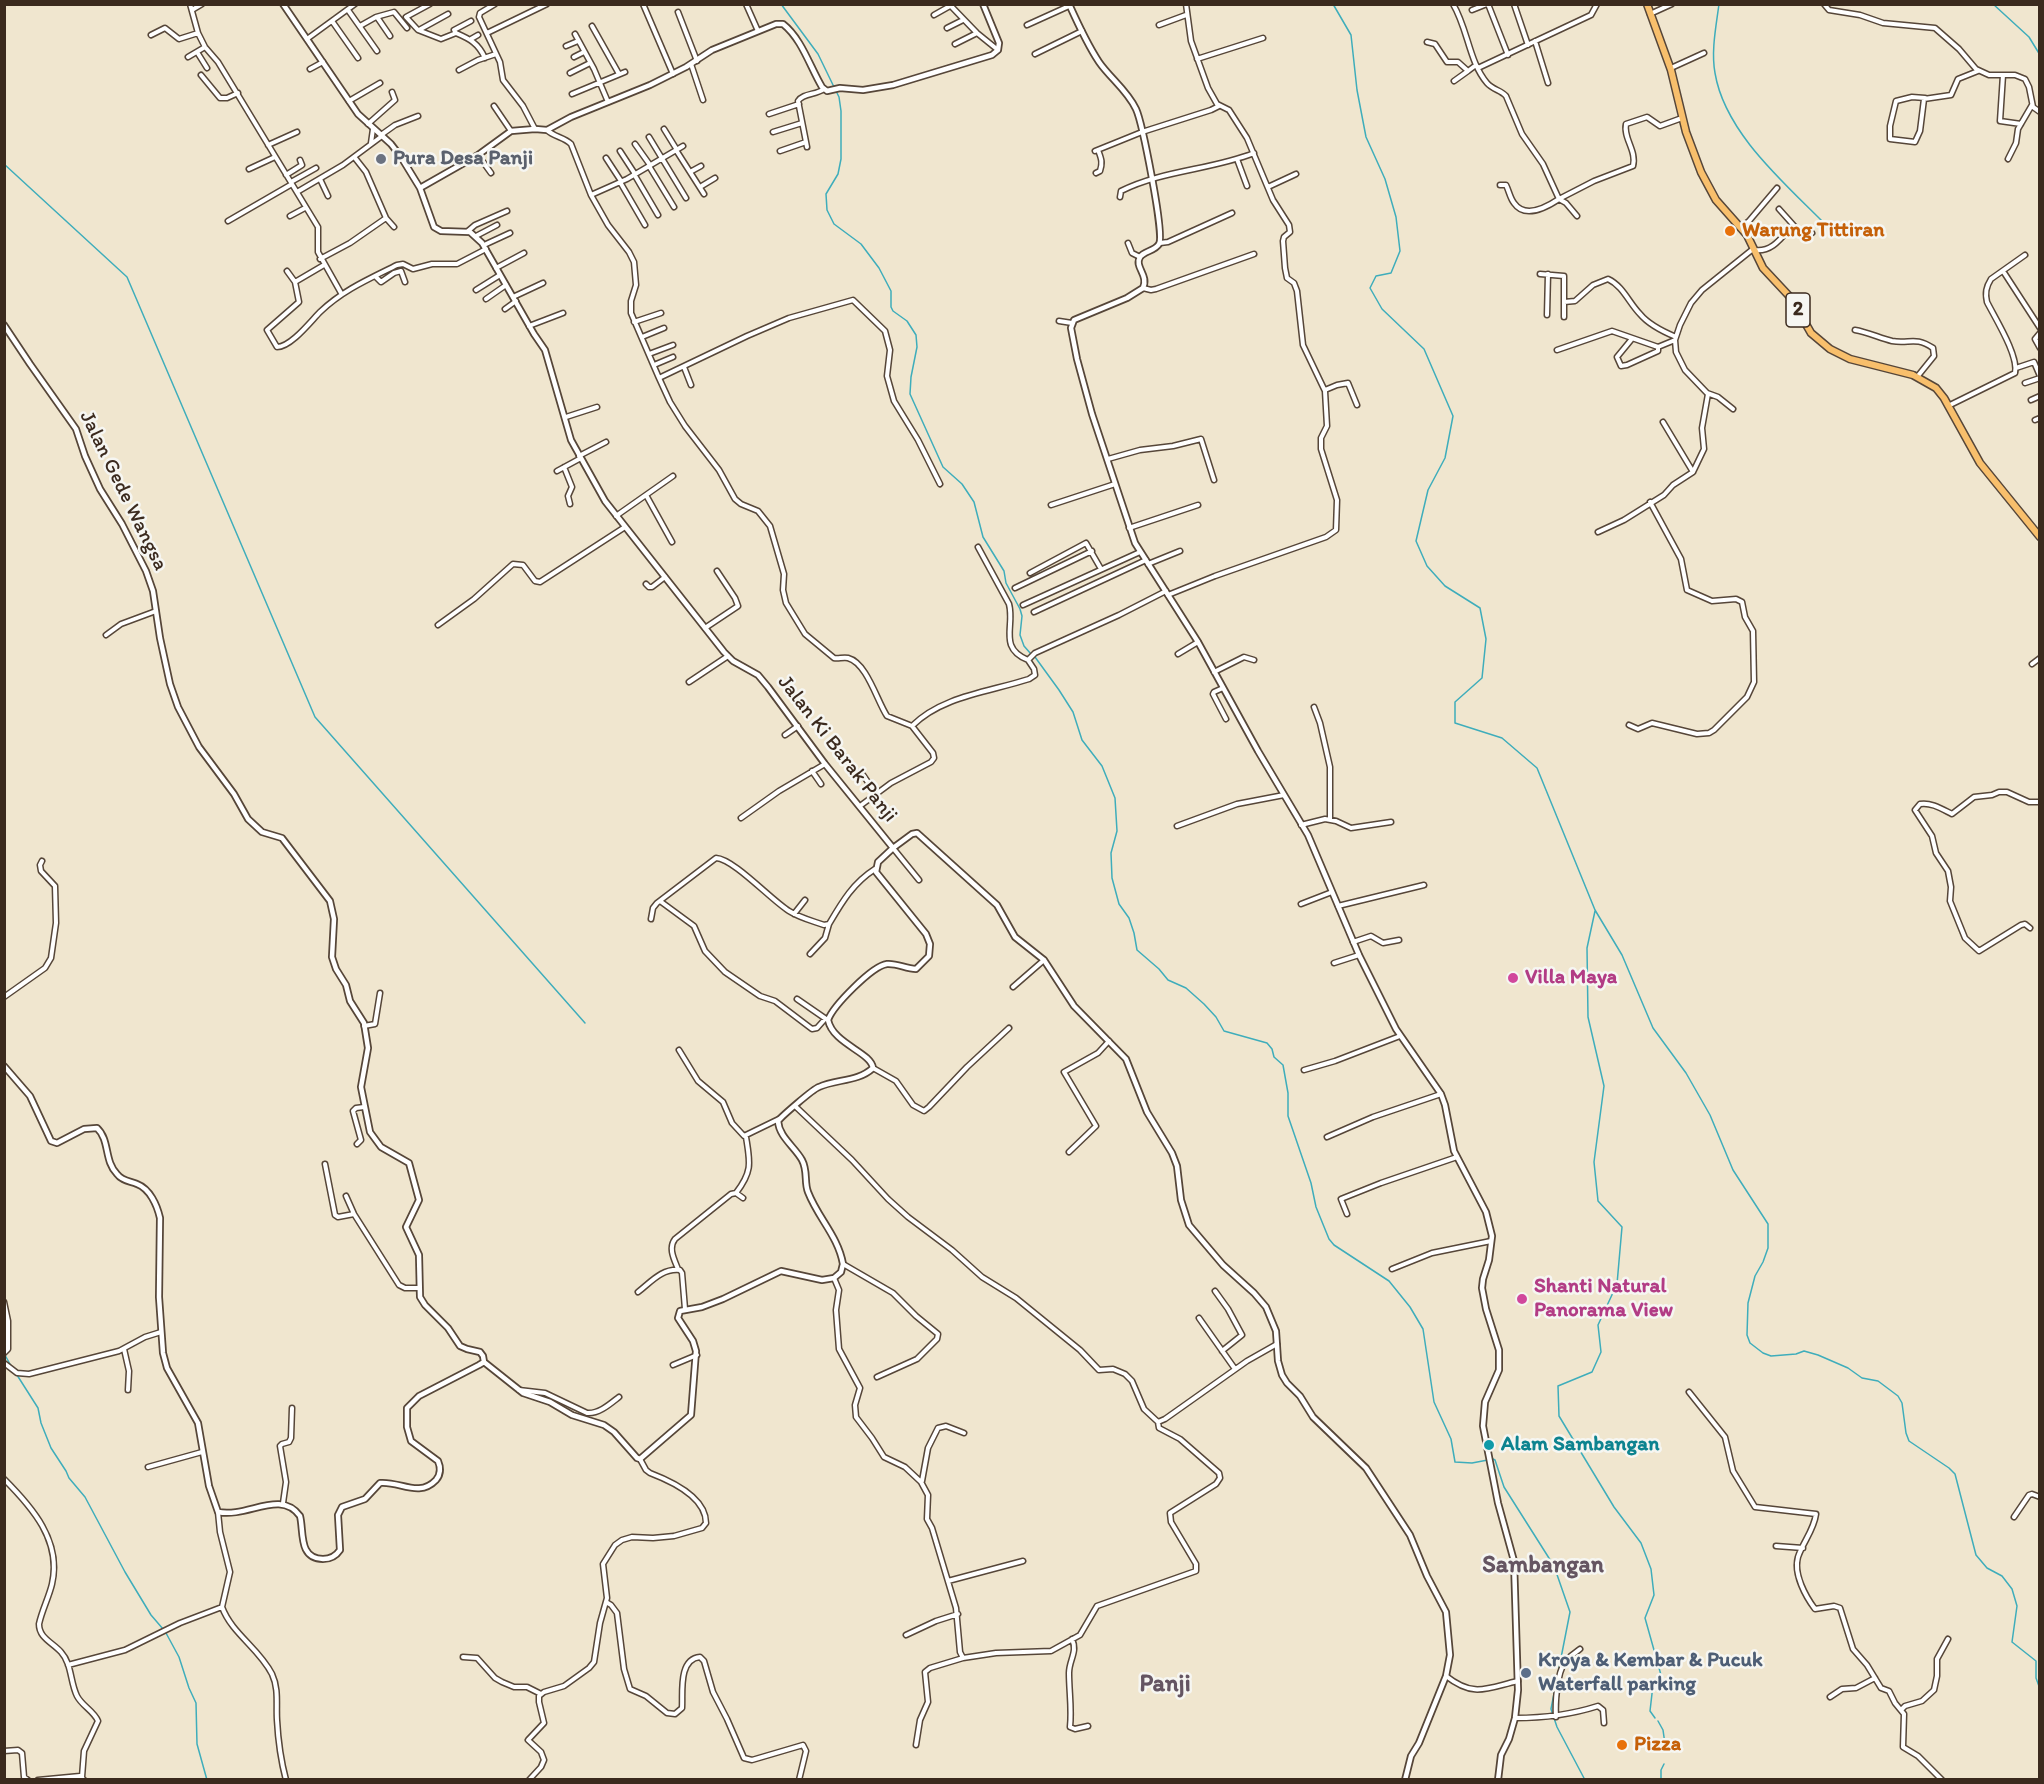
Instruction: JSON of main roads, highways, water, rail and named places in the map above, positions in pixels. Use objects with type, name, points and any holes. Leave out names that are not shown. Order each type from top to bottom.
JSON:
[{"type":"highway","name":"2","points":[[1647,4],[1671,68],[1690,144],[1710,190],[1720,205],[1741,227],[1762,268],[1791,298],[1808,330],[1825,345],[1850,358],[1917,377],[1936,388],[1980,463],[2040,537]]},
{"type":"waterway","points":[[781,4],[818,54],[834,87]]},
{"type":"waterway","points":[[1333,4],[1351,35],[1357,90],[1366,137],[1385,179],[1396,217],[1400,251],[1391,273],[1376,276],[1370,288],[1382,309],[1424,349],[1453,416],[1445,458],[1428,490],[1416,541],[1427,566],[1445,586],[1480,608],[1486,639],[1482,678],[1455,702],[1455,723],[1502,738],[1537,768],[1595,910],[1622,955],[1653,1028],[1686,1073],[1710,1115],[1733,1170],[1768,1224],[1768,1248],[1755,1276],[1748,1303],[1747,1335],[1750,1343],[1771,1356],[1804,1351],[1818,1355],[1848,1368],[1862,1378],[1878,1381],[1898,1396],[1902,1403],[1909,1441],[1955,1474],[1976,1555],[1987,1568],[2002,1576],[2012,1589],[2017,1606],[2012,1642],[2036,1661],[2036,1678],[2040,1689]]},
{"type":"waterway","points":[[1719,4],[1714,39],[1714,65],[1721,95],[1731,117],[1760,157],[1828,227]]},
{"type":"waterway","points":[[1993,4],[2029,37],[2040,55]]},
{"type":"waterway","points":[[836,91],[841,111],[841,159],[838,174],[826,194],[827,210],[834,224],[861,244],[879,268],[891,291],[893,311],[907,321],[916,335],[917,347],[910,394],[943,467],[962,484],[974,502],[983,537],[1004,571],[1006,583],[1020,609],[1022,616],[1020,635],[1024,646],[1031,654]]},
{"type":"waterway","points":[[4,164],[127,277],[315,717],[585,1023]]},
{"type":"waterway","points":[[1035,657],[1073,712],[1082,740],[1102,766],[1115,798],[1117,831],[1111,853],[1112,878],[1119,904],[1129,918],[1137,950],[1168,980],[1186,988],[1204,1004],[1216,1017],[1224,1031],[1267,1043],[1274,1057],[1283,1065],[1288,1093],[1288,1116],[1311,1183],[1316,1207],[1329,1239],[1334,1245],[1389,1281],[1410,1307],[1423,1329],[1434,1402],[1451,1439],[1455,1462],[1472,1463],[1495,1460],[1504,1487],[1554,1566],[1570,1612],[1551,1709],[1557,1727],[1585,1780]]},
{"type":"waterway","points":[[1595,911],[1587,948],[1588,1017],[1604,1086],[1594,1162],[1598,1201],[1622,1227],[1617,1284],[1598,1325],[1601,1352],[1592,1372],[1558,1386],[1559,1416],[1614,1507],[1641,1543],[1651,1569],[1654,1595],[1645,1618],[1661,1675],[1653,1685],[1650,1711],[1655,1718]]},
{"type":"waterway","points":[[5,1355],[11,1366]]},
{"type":"waterway","points":[[17,1375],[38,1408],[51,1448],[69,1478],[85,1497],[125,1572],[151,1615],[163,1629]]},
{"type":"waterway","points":[[166,1633],[179,1657],[196,1703],[197,1744],[207,1780]]},
{"type":"waterway","points":[[1658,1721],[1663,1730],[1666,1751]]},
{"type":"waterway","points":[[1661,1780],[1661,1770],[1664,1764]]},
{"type":"place","name":"Pura Desa Panji","points":[[381,159]]},
{"type":"place","name":"Warung Tittiran","points":[[1730,231]]},
{"type":"place","name":"Villa Maya","points":[[1513,978]]},
{"type":"place","name":"Shanti Natural Panorama View","points":[[1522,1299]]},
{"type":"place","name":"Alam Sambangan","points":[[1489,1445]]},
{"type":"place","name":"Kroya & Kembar & Pucuk Waterfall parking","points":[[1526,1673]]},
{"type":"place","name":"Pizza","points":[[1622,1745]]},
{"type":"district","name":"Sambangan","points":[[1543,1566]]},
{"type":"district","name":"Panji","points":[[1165,1685]]}]
